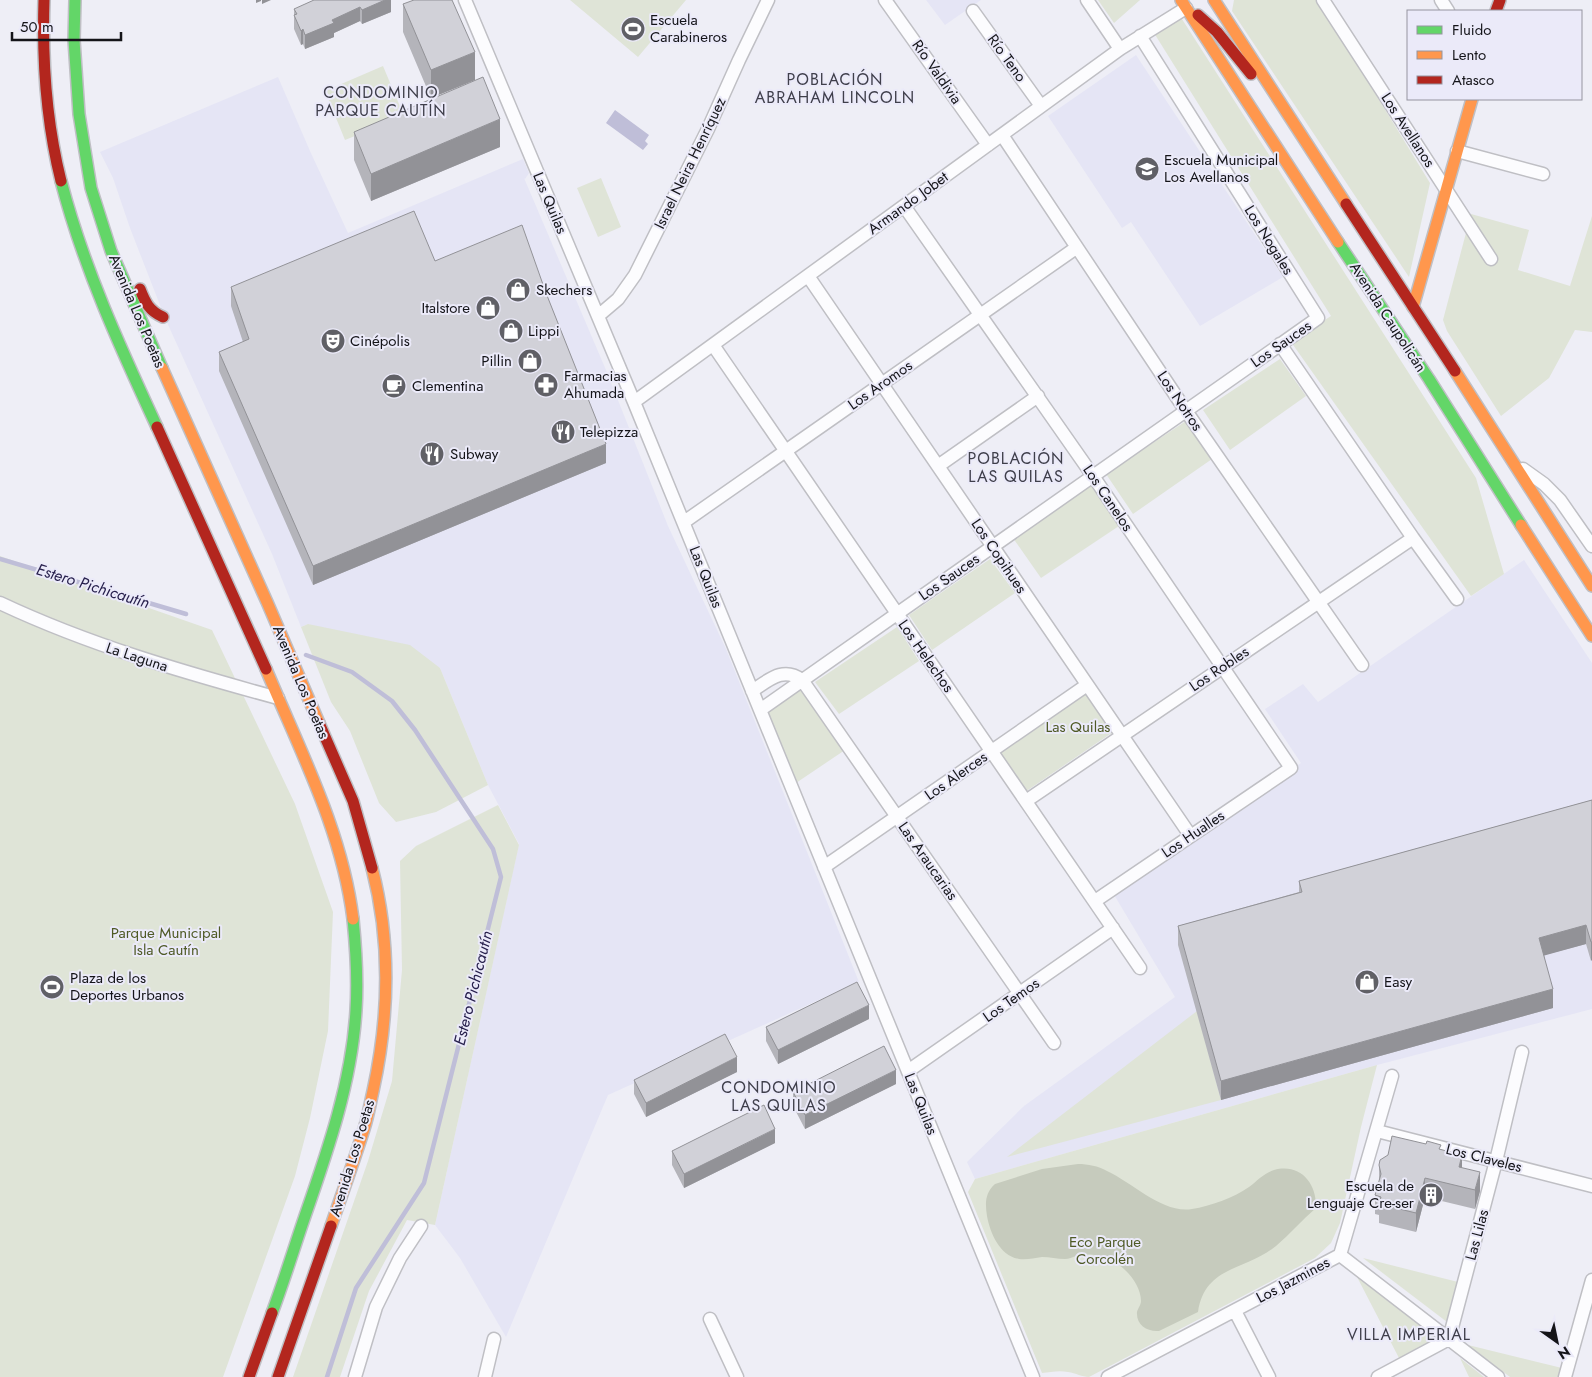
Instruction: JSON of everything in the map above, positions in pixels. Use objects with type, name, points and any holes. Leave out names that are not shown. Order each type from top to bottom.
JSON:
[{"type":"main road","name":"Avenida Los Poetas","points":[[44,0],[43,58],[48,112],[62,184],[71,218],[126,360],[242,614],[328,815],[343,870],[353,926],[356,952],[356,1004],[350,1064],[314,1189],[249,1377]]},
{"type":"main road","name":"Avenida Los Poetas","points":[[75,0],[74,40],[79,114],[91,188],[111,251],[353,801],[367,846],[378,896],[384,939],[386,975],[386,1002],[381,1052],[365,1127],[278,1377]]},
{"type":"main road","name":"Avenida Caupolicán","points":[[1214,0],[1514,462],[1592,586]]},
{"type":"main road","points":[[1183,4],[1217,32],[1236,57],[1277,97]]},
{"type":"main road","name":"Avenida Caupolicán","points":[[1183,4],[1424,372],[1592,636]]},
{"type":"main road","points":[[1424,372],[1416,355],[1412,332],[1413,307],[1472,100]]},
{"type":"main road","points":[[88,168],[104,195],[121,245]]},
{"type":"main road","points":[[128,261],[148,309],[154,314],[163,317]]},
{"type":"main road","points":[[1371,291],[1386,301],[1413,307]]},
{"type":"main road","points":[[239,512],[259,559],[267,602]]},
{"type":"main road","points":[[1532,544],[1550,545],[1559,548],[1575,559]]},
{"type":"street","name":"Las Quilas","points":[[465,0],[684,522],[1033,1377]]},
{"type":"street","name":"Israel Neira Henríquez","points":[[598,316],[618,299],[635,275],[708,129],[738,60],[768,0]]},
{"type":"street","name":"Río Valdivia","points":[[886,0],[988,145]]},
{"type":"street","points":[[1087,0],[1120,49]]},
{"type":"street","name":"Los Avellanos","points":[[1323,0],[1491,259]]},
{"type":"street","name":"Armando Jobet","points":[[634,402],[1183,4]]},
{"type":"street","name":"Río Teno","points":[[973,11],[1042,106]]},
{"type":"street","name":"Los Nogales","points":[[1140,36],[1318,318]]},
{"type":"street","name":"Los Notros","points":[[1002,135],[1186,410],[1362,665]]},
{"type":"street","points":[[1457,151],[1543,174]]},
{"type":"street","name":"Los Canelos","points":[[904,206],[982,314],[1291,768]]},
{"type":"street","name":"Los Aromos","points":[[684,522],[1076,248]]},
{"type":"street","name":"Los Copihues","points":[[808,276],[1190,836]]},
{"type":"street","name":"Los Sauces","points":[[760,710],[1318,318]]},
{"type":"street","name":"Los Helechos","points":[[714,344],[1140,968]]},
{"type":"street","points":[[1280,344],[1457,599]]},
{"type":"street","points":[[938,466],[1038,396]]},
{"type":"street","name":"Avenida Caupolicán","points":[[1514,462],[1544,484],[1560,500],[1592,546]]},
{"type":"street","name":"Los Robles","points":[[1026,801],[1413,538]]},
{"type":"street","name":"La Laguna","points":[[0,604],[55,628],[136,658],[278,698]]},
{"type":"street","points":[[752,691],[780,674],[791,674],[802,680]]},
{"type":"street","name":"Las Araucarias","points":[[802,680],[1054,1043]]},
{"type":"street","name":"Los Alerces","points":[[824,867],[1087,685]]},
{"type":"street","name":"Los Hualles","points":[[1095,901],[1291,768]]},
{"type":"street","name":"Los Temos","points":[[908,1071],[1113,928]]},
{"type":"street","name":"Las Lilas","points":[[1449,1339],[1496,1161],[1522,1052]]},
{"type":"street","name":"Los Jazmines","points":[[1108,1377],[1235,1312],[1340,1255],[1392,1076]]},
{"type":"street","name":"Los Claveles","points":[[1376,1130],[1592,1186]]},
{"type":"street","points":[[355,1377],[376,1307],[400,1258],[421,1226]]},
{"type":"street","points":[[1340,1255],[1498,1377]]},
{"type":"street","points":[[1565,1377],[1592,1280]]},
{"type":"street","points":[[1235,1312],[1269,1377]]},
{"type":"street","points":[[710,1319],[737,1377]]},
{"type":"street","points":[[485,1377],[494,1339]]},
{"type":"street","points":[[1378,1377],[1449,1339]]},
{"type":"shaded area","points":[[926,0],[981,0],[945,25]]},
{"type":"shaded area","name":"Escuela Municipal Los Avellanos","points":[[1136,55],[1283,277],[1200,326],[1131,222],[1122,228],[1048,116]]},
{"type":"shaded area","points":[[278,77],[348,233],[523,159],[529,173],[524,178],[606,370],[668,526],[726,649],[859,982],[608,1095],[506,1337],[460,1258],[435,1225],[519,844],[488,785],[440,668],[308,624],[301,627],[272,554],[165,318],[113,178],[100,152]]},
{"type":"shaded area","points":[[1524,560],[1592,663],[1592,1009],[1377,1065],[975,1179],[967,1162],[1024,1106],[1175,997],[1113,893],[1301,763],[1265,709],[1303,684],[1318,702]]},
{"type":"green space","name":"Escuela Carabineros","points":[[570,0],[686,0],[638,57]]},
{"type":"green space","points":[[1098,0],[1140,0],[1114,23]]},
{"type":"green space","points":[[1234,0],[1318,0],[1430,183],[1409,277],[1232,11]]},
{"type":"green space","points":[[1180,16],[1476,478],[1504,574],[1471,596],[1291,342],[1331,316],[1154,33]]},
{"type":"green space","points":[[383,66],[404,116],[345,140],[325,91]]},
{"type":"green space","points":[[601,178],[621,227],[598,237],[577,188]]},
{"type":"green space","points":[[1471,214],[1529,230],[1518,270],[1570,286],[1592,216],[1592,332],[1575,330],[1549,378],[1501,416],[1447,331],[1443,320]]},
{"type":"green space","points":[[1280,359],[1306,396],[1230,450],[1203,410]]},
{"type":"green space","points":[[1186,421],[1212,459],[1133,514],[1106,474]]},
{"type":"green space","points":[[1093,482],[1122,524],[1041,578],[1013,538]]},
{"type":"green space","name":"Parque Municipal Isla Cautín","points":[[0,556],[212,630],[295,804],[333,912],[328,1031],[310,1118],[295,1176],[223,1377],[0,1377]]},
{"type":"green space","points":[[990,559],[1015,593],[932,650],[909,615]]},
{"type":"green space","points":[[308,624],[410,645],[440,668],[488,785],[436,812],[396,822],[379,803],[350,731],[331,702],[301,627]]},
{"type":"green space","points":[[897,627],[919,661],[839,714],[815,682]]},
{"type":"green space","points":[[802,688],[845,750],[796,783],[767,713]]},
{"type":"green space","name":"Las Quilas","points":[[1085,692],[1113,732],[1025,792],[997,752]]},
{"type":"green space","points":[[498,805],[519,845],[435,1225],[407,1220],[369,1291],[340,1377],[293,1377],[368,1161],[392,1081],[402,970],[400,861],[416,846]]},
{"type":"green space","points":[[1197,1011],[1221,1100],[1007,1157]]},
{"type":"green space","name":"Eco Parque Corcolén","points":[[1377,1065],[1340,1223],[1331,1243],[1315,1258],[1089,1377],[1065,1371],[1042,1373],[968,1192],[975,1179]]},
{"type":"green space","points":[[1078,1164],[1104,1169],[1159,1202],[1181,1209],[1199,1208],[1214,1204],[1243,1191],[1270,1171],[1292,1169],[1299,1172],[1310,1183],[1316,1199],[1316,1208],[1276,1246],[1218,1277],[1209,1285],[1202,1297],[1198,1312],[1159,1331],[1150,1330],[1143,1327],[1138,1321],[1137,1312],[1141,1301],[1136,1283],[1123,1268],[1113,1261],[1095,1255],[1081,1255],[1066,1259],[1042,1257],[1019,1259],[1012,1257],[1001,1249],[993,1236],[987,1216],[986,1203],[989,1191],[995,1184],[1042,1169]]},
{"type":"green space","points":[[1363,1258],[1458,1282],[1447,1322]]},
{"type":"green space","points":[[1356,1275],[1437,1338],[1399,1358]]},
{"type":"green space","points":[[1468,1345],[1562,1368],[1560,1377],[1510,1377]]},
{"type":"green space","points":[[1460,1358],[1484,1377],[1469,1377]]},
{"type":"water","points":[[615,110],[649,135],[645,141],[648,144],[643,150],[606,123]]},
{"type":"building","points":[[314,0],[385,0],[362,10],[360,7],[332,20],[334,23],[305,35],[303,29],[301,31],[294,15],[297,14],[294,9]]},
{"type":"building","points":[[414,0],[452,0],[475,52],[431,70],[403,4]]},
{"type":"building","points":[[483,77],[500,119],[371,174],[354,132]]},
{"type":"building","points":[[414,211],[435,261],[522,225],[546,293],[606,444],[313,566],[219,352],[249,339],[231,287]]},
{"type":"building","name":"Easy","points":[[1592,800],[1592,942],[1586,925],[1539,938],[1553,989],[1221,1081],[1178,926],[1302,892],[1299,881]]},
{"type":"building","points":[[857,982],[869,1005],[778,1050],[766,1027]]},
{"type":"building","points":[[725,1034],[737,1057],[646,1103],[634,1080]]},
{"type":"building","points":[[884,1046],[896,1070],[805,1115],[793,1092]]},
{"type":"building","points":[[764,1105],[775,1129],[684,1174],[672,1151]]},
{"type":"building","points":[[1392,1136],[1426,1144],[1427,1141],[1441,1145],[1439,1149],[1462,1155],[1459,1167],[1480,1172],[1475,1190],[1425,1178],[1416,1213],[1379,1204],[1381,1197],[1375,1195],[1381,1174],[1379,1165],[1380,1160],[1388,1155]]},
{"type":"waterway","name":"Estero Pichicautín","points":[[0,559],[186,614]]},
{"type":"waterway","name":"Estero Pichicautín","points":[[306,655],[352,672],[392,701],[415,730],[493,849],[501,877],[424,1183],[356,1288],[327,1377]]},
{"type":"traffic: fast","points":[[75,0],[74,40],[79,114],[91,188],[111,251],[162,368]]},
{"type":"traffic: fast","points":[[61,181],[91,275],[157,427]]},
{"type":"traffic: fast","points":[[1338,242],[1429,379],[1521,525]]},
{"type":"traffic: fast","points":[[272,1313],[330,1141],[350,1063],[357,998],[353,919]]},
{"type":"traffic: slow","points":[[1181,0],[1338,242]]},
{"type":"traffic: slow","points":[[1214,0],[1346,204]]},
{"type":"traffic: slow","points":[[1413,307],[1472,100]]},
{"type":"traffic: slow","points":[[162,368],[319,723]]},
{"type":"traffic: slow","points":[[1455,371],[1592,586]]},
{"type":"traffic: slow","points":[[1521,525],[1592,636]]},
{"type":"traffic: slow","points":[[266,669],[330,822],[340,854],[353,919]]},
{"type":"traffic: slow","points":[[331,1226],[367,1120],[382,1036],[385,1008],[385,951],[378,896],[372,868]]},
{"type":"traffic: jam","points":[[44,0],[46,91],[61,181]]},
{"type":"traffic: jam","points":[[1496,10],[1500,0]]},
{"type":"traffic: jam","points":[[1198,15],[1217,32],[1251,74]]},
{"type":"traffic: jam","points":[[1346,204],[1455,371]]},
{"type":"traffic: jam","points":[[140,289],[148,306],[163,317]]},
{"type":"traffic: jam","points":[[157,427],[266,669]]},
{"type":"traffic: jam","points":[[319,723],[353,801],[372,868]]},
{"type":"traffic: jam","points":[[278,1377],[331,1226]]},
{"type":"traffic: jam","points":[[249,1377],[272,1313]]},
{"type":"place","name":"Escuela Carabineros","points":[[633,29]]},
{"type":"place","name":"Escuela Municipal Los Avellanos","points":[[1147,169]]},
{"type":"place","name":"Skechers","points":[[518,290]]},
{"type":"place","name":"Italstore","points":[[488,308]]},
{"type":"place","name":"Lippi","points":[[511,331]]},
{"type":"place","name":"Cinépolis","points":[[333,341]]},
{"type":"place","name":"Pillin","points":[[530,361]]},
{"type":"place","name":"Farmacias Ahumada","points":[[546,385]]},
{"type":"place","name":"Clementina","points":[[394,386]]},
{"type":"place","name":"Telepizza","points":[[563,432]]},
{"type":"place","name":"Subway","points":[[432,454]]},
{"type":"place","name":"Easy","points":[[1367,982]]},
{"type":"place","name":"Plaza de los Deportes Urbanos","points":[[52,987]]},
{"type":"place","name":"Escuela de Lenguaje Cre-ser","points":[[1431,1195]]},
{"type":"district","name":"POBLACIÓN ABRAHAM LINCOLN","points":[[835,88]]},
{"type":"district","name":"CONDOMINIO PARQUE CAUTÍN","points":[[381,101]]},
{"type":"district","name":"POBLACIÓN LAS QUILAS","points":[[1016,467]]},
{"type":"district","name":"CONDOMINIO LAS QUILAS","points":[[779,1096]]},
{"type":"district","name":"VILLA IMPERIAL","points":[[1409,1334]]}]
